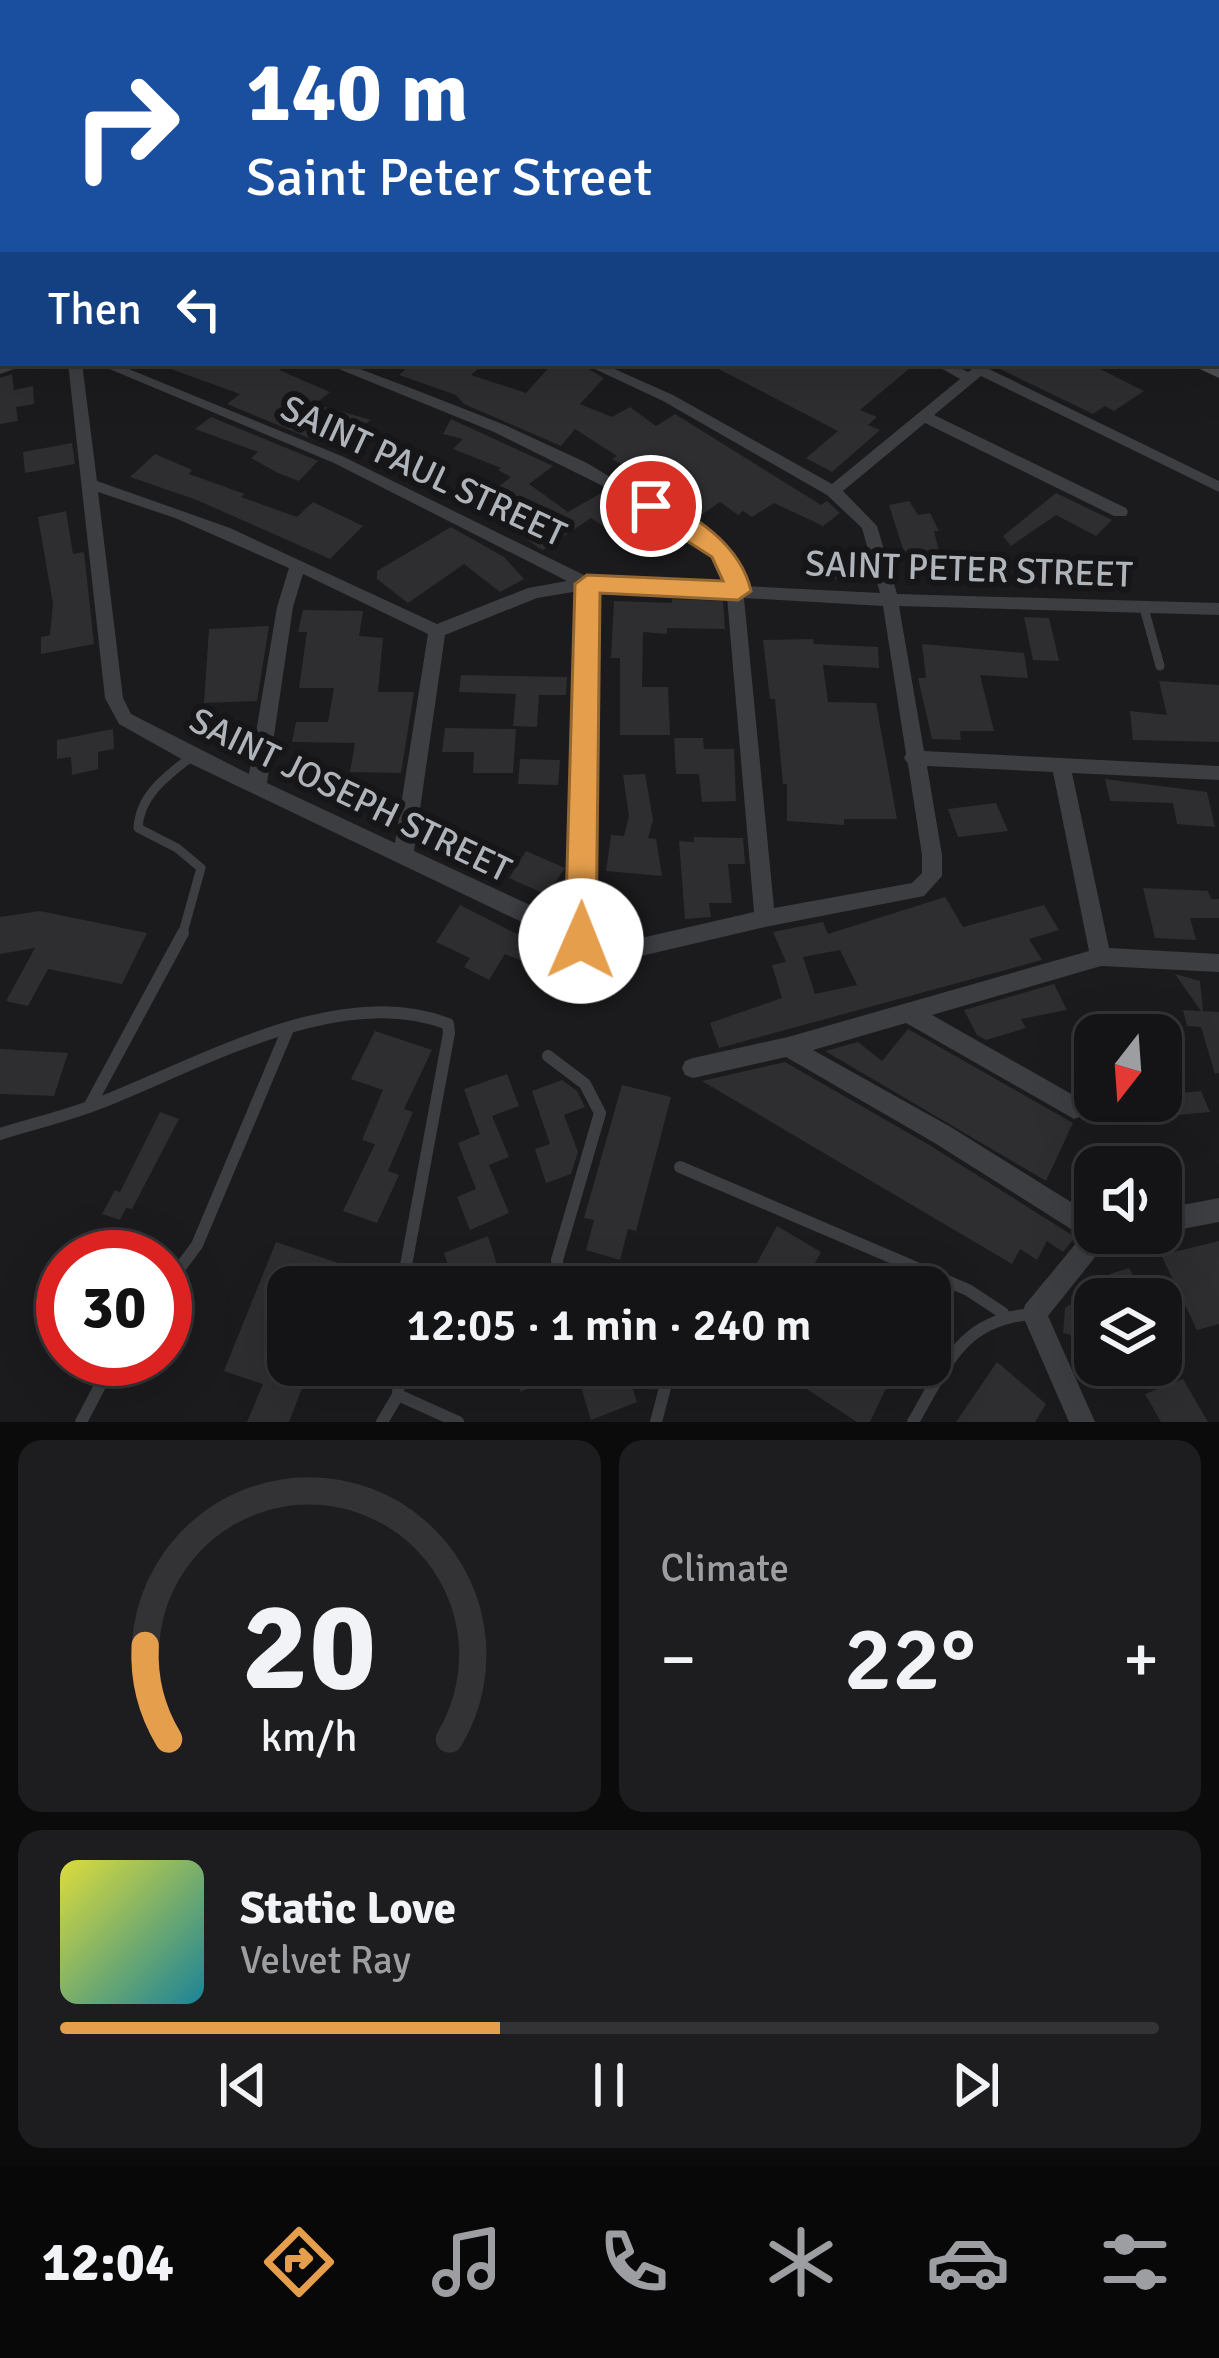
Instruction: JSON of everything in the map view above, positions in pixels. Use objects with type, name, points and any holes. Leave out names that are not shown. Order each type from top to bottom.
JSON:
[{"type":"street","name":"SAINT JOSEPH STREET","points":[[75,366],[118,710],[125,719],[191,756],[581,941],[624,951],[917,890],[932,876],[932,855],[890,600],[869,526],[833,491],[668,398],[596,366]]},
{"type":"street","name":"SAINT PAUL STREET","points":[[109,366],[339,460],[587,584],[581,941]]},
{"type":"street","points":[[340,366],[499,425],[616,484],[720,551],[733,568],[738,591],[765,918]]},
{"type":"street","points":[[833,491],[979,370],[1219,487]]},
{"type":"street","points":[[926,417],[1120,512]]},
{"type":"street","points":[[92,485],[174,510],[437,632],[403,856]]},
{"type":"street","points":[[257,784],[285,607],[297,567]]},
{"type":"street","name":"SAINT PETER STREET","points":[[437,632],[534,592],[587,584],[890,600],[1219,609]]},
{"type":"street","points":[[913,758],[1219,773]]},
{"type":"street","points":[[1061,766],[1101,957]]},
{"type":"street","points":[[693,1068],[911,1014],[1101,957],[1219,963]]},
{"type":"street","points":[[911,1014],[1074,1108]]},
{"type":"street","points":[[788,1047],[941,1134],[1074,1218]]},
{"type":"street","points":[[1182,1217],[1219,1210]]},
{"type":"street","points":[[1081,1254],[1034,1314],[1082,1422]]},
{"type":"lane","points":[[1144,608],[1160,666]]},
{"type":"lane","points":[[89,1107],[113,1052],[169,966],[198,892],[201,868],[177,848],[138,828],[137,816],[152,790],[191,756]]},
{"type":"lane","points":[[0,1134],[89,1107],[288,1029],[340,1014],[390,1009],[437,1016],[448,1024],[406,1266]]},
{"type":"lane","points":[[192,1251],[288,1029]]},
{"type":"lane","points":[[548,1056],[593,1090],[602,1105],[557,1266]]},
{"type":"lane","points":[[680,1167],[968,1290],[1003,1313]]},
{"type":"lane","points":[[913,1422],[972,1326],[1003,1313],[1034,1314]]},
{"type":"lane","points":[[81,1422],[100,1386]]},
{"type":"lane","points":[[382,1422],[398,1386]]},
{"type":"lane","points":[[656,1422],[665,1386]]},
{"type":"lane","points":[[398,1395],[458,1422]]},
{"type":"building","points":[[162,366],[284,366],[279,370],[330,392],[315,404],[371,420],[331,447],[227,404],[240,394]]},
{"type":"building","points":[[409,366],[482,366],[471,375],[526,393],[550,366],[583,366],[604,378],[580,404],[612,417],[630,407],[656,426],[675,414],[821,505],[827,501],[840,513],[823,526],[774,503],[752,517],[743,511],[738,515],[720,502],[703,514],[630,473],[634,471],[612,459],[617,456],[575,429],[561,446],[464,404],[456,395],[399,375]]},
{"type":"building","points":[[713,366],[912,366],[860,410],[877,417],[868,425],[880,430],[832,472],[806,458],[838,431]]},
{"type":"building","points":[[1094,366],[1144,391],[1114,411],[1105,406],[1093,414],[996,367]]},
{"type":"building","points":[[12,374],[14,390],[33,386],[34,404],[16,407],[18,421],[0,424],[0,378]]},
{"type":"building","points":[[211,417],[318,461],[299,481],[278,473],[251,458],[258,452],[195,429]]},
{"type":"building","points":[[451,419],[553,466],[529,484],[568,512],[603,492],[649,522],[623,540],[591,518],[543,550],[539,548],[521,535],[531,529],[480,501],[511,477],[498,470],[501,468],[453,449],[463,439],[443,434]]},
{"type":"building","points":[[72,443],[75,464],[25,473],[23,452]]},
{"type":"building","points":[[155,454],[192,470],[189,474],[297,517],[313,502],[363,526],[330,559],[197,500],[130,477]]},
{"type":"building","points":[[1056,493],[1112,520],[1096,536],[1056,515],[1011,546],[1003,536]]},
{"type":"building","points":[[909,501],[918,515],[930,513],[939,531],[934,531],[940,555],[905,555],[889,505]]},
{"type":"building","points":[[66,511],[73,554],[84,552],[94,644],[41,654],[41,637],[50,635],[53,604],[38,517]]},
{"type":"building","points":[[451,527],[504,557],[524,579],[500,592],[464,564],[408,603],[377,579],[377,571]]},
{"type":"building","points":[[825,561],[865,561],[868,579],[828,579]]},
{"type":"building","points":[[672,599],[723,601],[725,629],[643,632],[642,687],[668,687],[670,735],[620,735],[620,658],[611,658],[614,601],[672,603]]},
{"type":"building","points":[[303,610],[363,611],[359,636],[383,638],[378,692],[414,692],[401,773],[350,772],[355,743],[292,742],[296,722],[328,722],[334,688],[299,688],[307,632],[298,632]]},
{"type":"building","points":[[1024,617],[1049,618],[1059,661],[1033,660]]},
{"type":"building","points":[[269,626],[257,701],[204,703],[209,629]]},
{"type":"building","points":[[813,639],[814,644],[878,647],[879,668],[823,665],[828,702],[876,703],[897,819],[844,819],[844,825],[787,821],[787,784],[783,784],[775,699],[770,699],[763,640]]},
{"type":"building","points":[[922,644],[1024,653],[1028,678],[980,675],[994,731],[960,731],[961,740],[932,739],[918,678],[926,678]]},
{"type":"building","points":[[461,675],[567,677],[566,695],[539,695],[537,727],[513,726],[516,694],[459,692]]},
{"type":"building","points":[[1159,681],[1219,685],[1219,742],[1133,740],[1130,711],[1167,715]]},
{"type":"building","points":[[445,728],[516,729],[513,773],[473,773],[474,752],[442,752]]},
{"type":"building","points":[[113,729],[114,749],[98,752],[98,769],[72,775],[71,757],[57,759],[57,740]]},
{"type":"building","points":[[674,738],[703,738],[704,749],[734,749],[736,801],[702,802],[699,774],[676,774]]},
{"type":"building","points":[[520,759],[560,760],[558,785],[518,784]]},
{"type":"building","points":[[645,774],[653,820],[648,838],[656,839],[662,876],[606,871],[611,835],[624,836],[629,816],[623,775]]},
{"type":"building","points":[[1105,779],[1207,792],[1215,827],[1177,824],[1173,803],[1110,801]]},
{"type":"building","points":[[996,803],[1008,831],[958,837],[948,809]]},
{"type":"building","points":[[694,837],[743,838],[745,864],[728,864],[732,903],[709,903],[711,917],[685,919],[679,841],[694,842]]},
{"type":"building","points":[[526,851],[565,868],[547,895],[509,878]]},
{"type":"building","points":[[1143,888],[1208,891],[1211,899],[1219,899],[1219,918],[1190,918],[1196,940],[1155,938]]},
{"type":"building","points":[[945,897],[963,927],[1044,905],[1059,930],[1029,939],[1042,960],[719,1048],[710,1023],[782,998],[772,965],[786,962],[773,932],[823,922],[828,934]],"holes":[[[840,950],[857,985],[815,994],[803,957]]]},
{"type":"building","points":[[460,905],[542,947],[546,941],[570,951],[558,975],[505,954],[489,980],[464,967],[470,958],[436,942]]},
{"type":"building","points":[[40,911],[147,933],[122,984],[48,969],[28,1006],[6,1001],[35,948],[0,954],[0,917]]},
{"type":"building","points":[[1175,974],[1200,981],[1203,1011],[1219,1012],[1219,1073],[1215,1074],[1201,1027],[1187,1026],[1183,1010],[1201,1011]]},
{"type":"building","points":[[1054,984],[1067,1010],[1021,1019],[1026,1028],[986,1040],[977,1035],[964,1010]]},
{"type":"building","points":[[908,1029],[1073,1123],[1046,1181],[825,1051],[858,1042],[882,1061]]},
{"type":"building","points":[[375,1031],[432,1050],[404,1109],[413,1112],[388,1171],[399,1175],[377,1223],[343,1211],[375,1144],[362,1140],[383,1090],[351,1079]]},
{"type":"building","points":[[0,1049],[68,1053],[54,1096],[0,1094]]},
{"type":"building","points":[[785,1062],[931,1146],[1074,1238],[1063,1252],[1047,1241],[1037,1260],[1020,1249],[1012,1264],[702,1081]]},
{"type":"building","points":[[507,1074],[519,1106],[492,1116],[509,1157],[489,1165],[509,1213],[470,1230],[457,1197],[476,1189],[458,1143],[480,1134],[464,1089]]},
{"type":"building","points":[[562,1080],[577,1091],[585,1107],[564,1115],[578,1152],[571,1174],[546,1183],[535,1149],[550,1144],[532,1091]]},
{"type":"building","points":[[622,1085],[671,1097],[636,1231],[628,1229],[620,1260],[586,1250],[594,1220],[584,1218]]},
{"type":"building","points":[[1201,1091],[1210,1112],[1182,1115],[1182,1093]]},
{"type":"building","points":[[160,1112],[179,1119],[132,1209],[126,1208],[120,1220],[102,1214],[115,1190],[120,1192]]},
{"type":"building","points":[[777,1226],[821,1252],[813,1266],[755,1266]]},
{"type":"building","points":[[488,1236],[497,1266],[448,1266],[444,1253]]},
{"type":"building","points":[[1219,1241],[1219,1324],[1197,1330],[1182,1299],[1182,1278],[1172,1278],[1161,1255],[1182,1254],[1182,1250]]},
{"type":"building","points":[[276,1242],[347,1266],[267,1266],[267,1386],[303,1386],[289,1422],[247,1422],[263,1384],[224,1371]]},
{"type":"building","points":[[1129,1268],[1134,1278],[1110,1278],[1110,1274]]},
{"type":"building","points":[[1074,1302],[1074,1336],[1063,1333],[1065,1308]]},
{"type":"building","points":[[997,1362],[1046,1404],[1035,1422],[956,1422]]},
{"type":"building","points":[[1182,1379],[1208,1422],[1161,1422],[1145,1394],[1182,1386]]},
{"type":"building","points":[[581,1386],[632,1386],[637,1402],[591,1420]]},
{"type":"building","points":[[802,1386],[887,1386],[870,1422],[857,1422]]},
{"type":"route","points":[[581,941],[587,584],[738,591],[733,568],[720,551],[651,506]]}]
